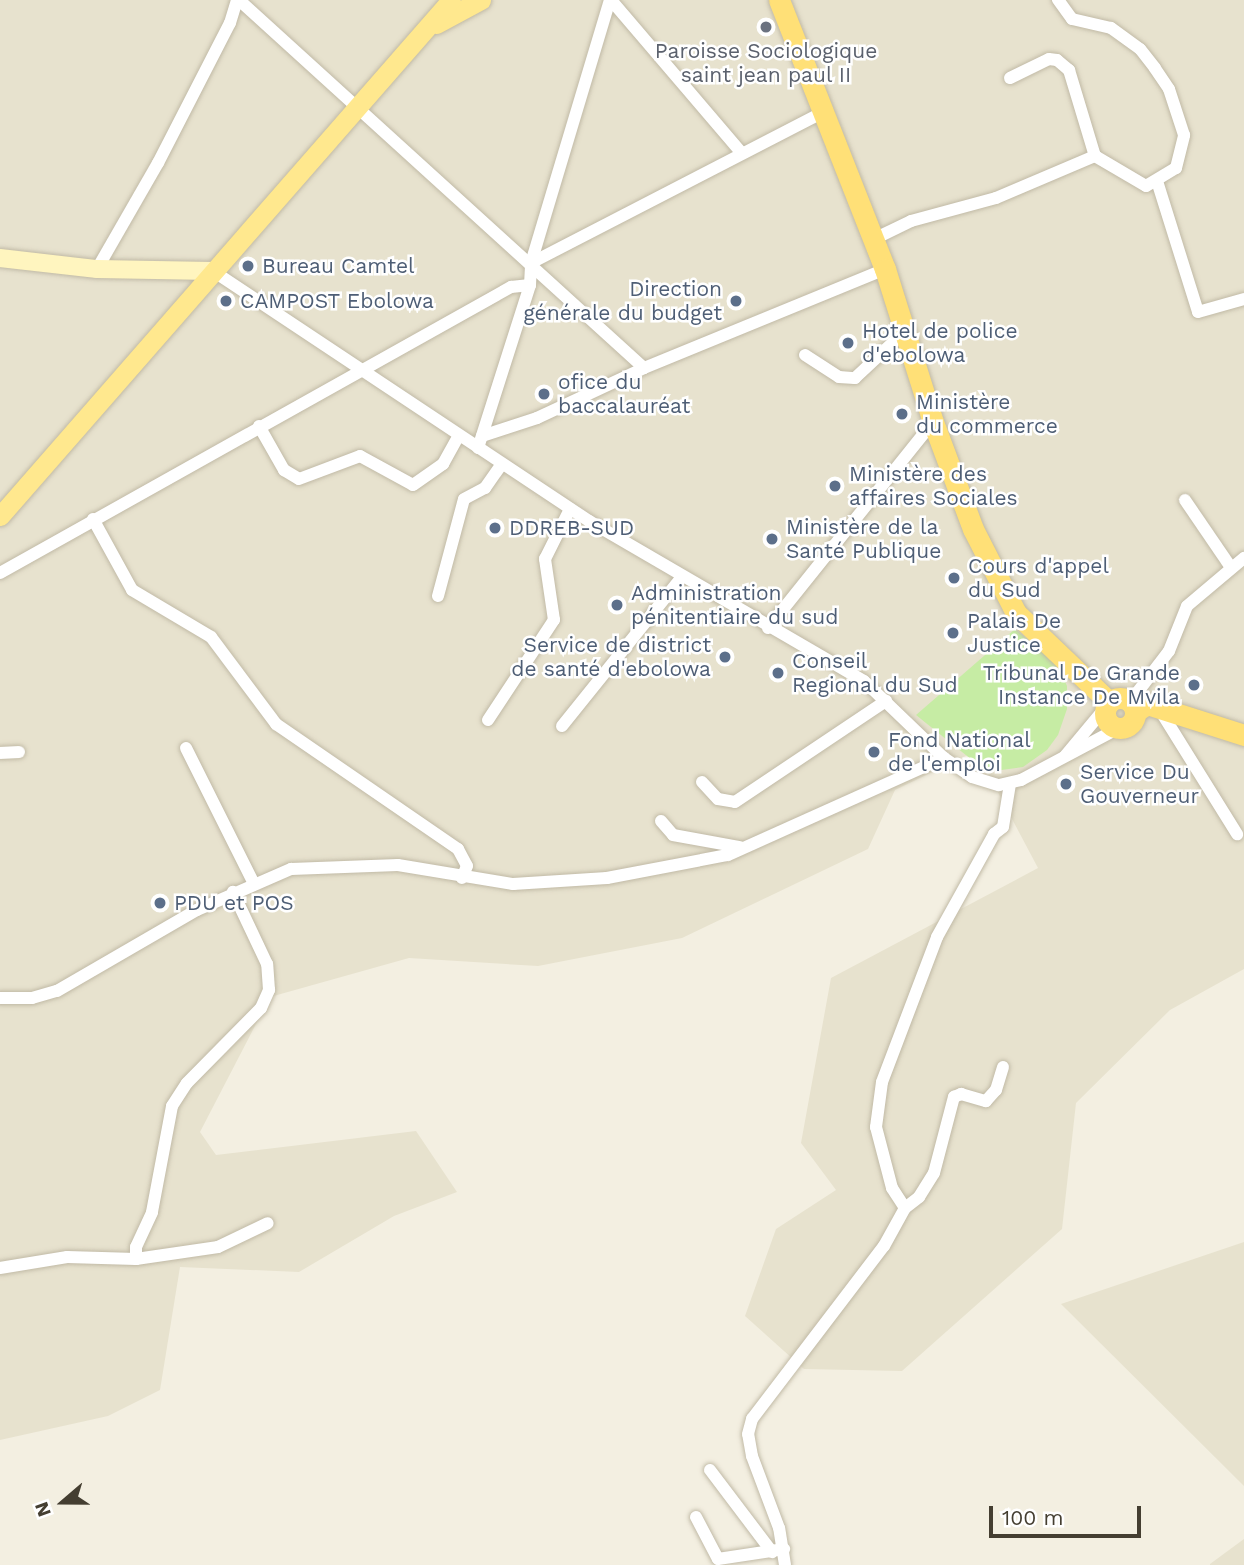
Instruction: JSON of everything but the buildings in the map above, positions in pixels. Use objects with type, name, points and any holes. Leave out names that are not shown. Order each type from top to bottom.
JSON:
[{"type":"highway","points":[[779,0],[874,239],[960,501],[1016,613],[1120,706],[1130,724],[1119,728]]},
{"type":"highway","points":[[1120,706],[1147,704],[1244,735]]},
{"type":"main road","points":[[0,516],[451,0]]},
{"type":"main road","points":[[429,28],[481,0]]},
{"type":"main road","points":[[0,258],[97,269],[213,271]]},
{"type":"street","points":[[97,269],[158,163],[230,23],[238,0],[644,368]]},
{"type":"street","points":[[610,0],[741,152]]},
{"type":"street","points":[[480,442],[530,285],[531,263],[610,0]]},
{"type":"street","points":[[1010,78],[1049,59],[1069,70],[1095,156],[1146,186],[1176,168],[1184,152],[1184,135],[1168,89],[1140,49],[1111,28],[1072,19],[1058,0]]},
{"type":"street","points":[[531,263],[741,152],[825,111]]},
{"type":"street","points":[[874,239],[911,221],[996,198],[1095,156]]},
{"type":"street","points":[[1157,181],[1198,312],[1244,299]]},
{"type":"street","points":[[480,442],[644,368],[885,270]]},
{"type":"street","points":[[213,271],[459,435],[480,442],[502,464],[570,509],[768,628],[864,681],[944,758],[985,782],[1010,784],[1119,728]]},
{"type":"street","points":[[0,573],[258,426],[511,287],[530,285]]},
{"type":"street","points":[[806,355],[839,377],[855,378],[905,331]]},
{"type":"street","points":[[768,628],[933,422]]},
{"type":"street","points":[[258,426],[284,470],[299,479],[360,456],[413,485],[443,464],[459,435]]},
{"type":"street","points":[[438,596],[464,499],[485,488],[502,464]]},
{"type":"street","points":[[1185,500],[1230,566]]},
{"type":"street","points":[[488,720],[554,620],[545,559],[570,509]]},
{"type":"street","points":[[93,519],[132,590],[211,637],[276,724],[458,849],[467,866],[462,878]]},
{"type":"street","points":[[1065,756],[1120,706],[1169,651],[1187,606],[1230,566],[1244,558]]},
{"type":"street","points":[[562,726],[682,577]]},
{"type":"street","points":[[702,782],[718,799],[735,802],[886,701]]},
{"type":"street","points":[[1157,707],[1237,834]]},
{"type":"street","points":[[186,748],[253,882]]},
{"type":"street","points":[[0,753],[19,752]]},
{"type":"street","points":[[0,998],[32,998],[57,991],[233,892],[291,869],[398,865],[462,878],[513,884],[607,878],[728,855],[944,758]]},
{"type":"street","points":[[905,1208],[892,1188],[876,1127],[882,1082],[937,937],[994,834],[1003,827],[1010,784]]},
{"type":"street","points":[[661,821],[673,835],[705,843],[732,848],[754,844]]},
{"type":"street","points":[[136,1259],[136,1247],[152,1212],[172,1106],[187,1083],[261,1008],[269,990],[267,964],[233,892]]},
{"type":"street","points":[[785,1565],[778,1550],[752,1456],[748,1434],[752,1419],[884,1246],[905,1208],[914,1205],[934,1173],[954,1097],[961,1094],[986,1101],[996,1090],[1003,1067]]},
{"type":"street","points":[[0,1268],[67,1257],[136,1259],[218,1247],[268,1223]]},
{"type":"street","points":[[710,1470],[778,1550]]},
{"type":"street","points":[[696,1517],[718,1559],[778,1550]]},
{"type":"shaded area","points":[[0,0],[1244,0],[1244,969],[1170,1010],[1076,1103],[1062,1229],[902,1371],[804,1369],[745,1316],[776,1229],[836,1190],[801,1143],[831,978],[1038,868],[976,751],[895,790],[868,849],[682,938],[538,966],[409,958],[270,997],[200,1132],[216,1155],[416,1131],[457,1192],[394,1216],[299,1272],[180,1267],[160,1390],[108,1416],[0,1440]]},
{"type":"shaded area","points":[[1244,1242],[1244,1486],[1061,1304]]},
{"type":"shaded area","points":[[1244,1539],[1244,1565],[1210,1565],[1210,1564]]},
{"type":"green space","points":[[1015,629],[1058,665],[1067,686],[1067,709],[1058,735],[1047,750],[1023,767],[987,772],[916,715]]},
{"type":"place","name":"Paroisse Sociologique saint jean paul II","points":[[766,27]]},
{"type":"place","name":"Bureau Camtel","points":[[248,266]]},
{"type":"place","name":"CAMPOST Ebolowa","points":[[226,301]]},
{"type":"place","name":"Direction générale du budget","points":[[736,301]]},
{"type":"place","name":"Hotel de police d'ebolowa","points":[[848,343]]},
{"type":"place","name":"ofice du baccalauréat","points":[[544,394]]},
{"type":"place","name":"Ministère du commerce","points":[[902,414]]},
{"type":"place","name":"Ministère des affaires Sociales","points":[[835,486]]},
{"type":"place","name":"DDREB-SUD","points":[[495,528]]},
{"type":"place","name":"Ministère de la Santé Publique","points":[[772,539]]},
{"type":"place","name":"Cours d'appel du Sud","points":[[954,578]]},
{"type":"place","name":"Administration pénitentiaire du sud","points":[[617,605]]},
{"type":"place","name":"Palais De Justice","points":[[953,633]]},
{"type":"place","name":"Service de district de santé d'ebolowa","points":[[725,657]]},
{"type":"place","name":"Conseil Regional du Sud","points":[[778,673]]},
{"type":"place","name":"Tribunal De Grande Instance De Mvila","points":[[1194,685]]},
{"type":"place","name":"Fond National de l'emploi","points":[[874,752]]},
{"type":"place","name":"Service Du Gouverneur","points":[[1066,784]]},
{"type":"place","name":"PDU et POS","points":[[160,903]]}]
